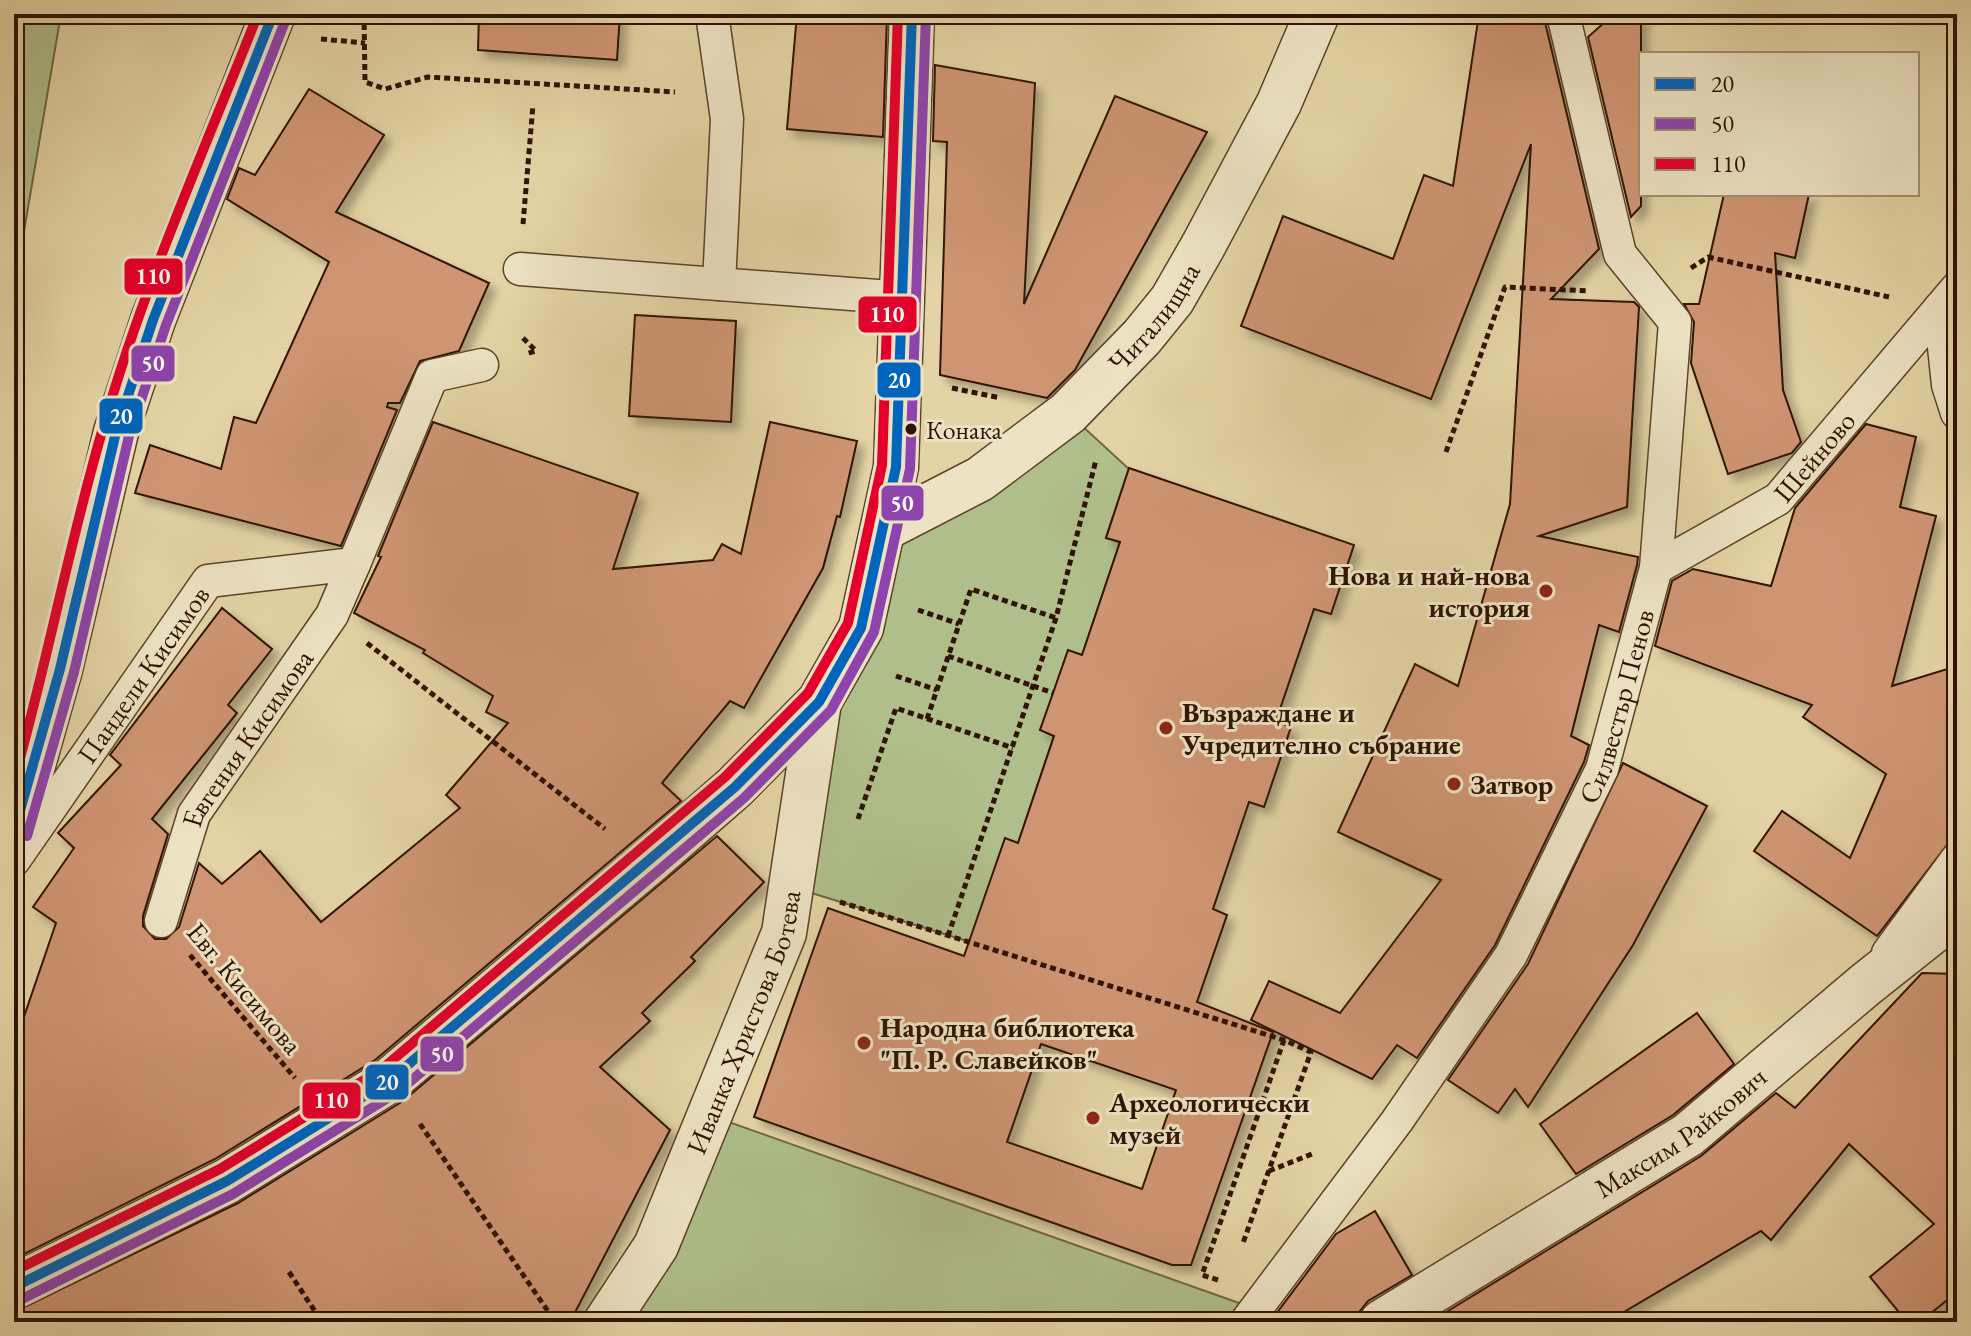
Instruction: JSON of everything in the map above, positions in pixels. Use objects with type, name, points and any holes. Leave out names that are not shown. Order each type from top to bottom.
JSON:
[{"type":"street","points":[[14,832],[60,669],[116,432],[153,320],[273,14]]},
{"type":"street","points":[[14,1287],[227,1181],[390,1080],[735,787],[819,702],[861,628],[896,467],[912,14]]},
{"type":"street","name":"Читалищна","points":[[885,528],[980,479],[1068,413],[1120,362],[1172,300],[1279,103],[1317,14]]},
{"type":"street","name":"Иванка Христова Ботева","points":[[606,1322],[656,1246],[784,933],[819,702]]},
{"type":"street","name":"Максим Райкович","points":[[1382,1322],[1688,1135],[1865,985],[1957,912]]},
{"type":"lane","points":[[712,14],[727,119],[719,284]]},
{"type":"lane","name":"Силвестър Пенов","points":[[1246,1322],[1397,1121],[1511,955],[1602,769],[1656,568],[1675,322],[1620,254],[1563,14]]},
{"type":"lane","points":[[520,269],[904,298]]},
{"type":"lane","points":[[1948,298],[1948,385],[1957,413]]},
{"type":"lane","name":"Шейново","points":[[1656,568],[1778,499],[1948,298]]},
{"type":"lane","points":[[354,564],[432,376],[482,365]]},
{"type":"lane","name":"Евгения Кисимова","points":[[161,921],[194,814],[332,615],[354,564]]},
{"type":"lane","name":"Пандели Кисимов","points":[[14,860],[208,581],[354,564]]},
{"type":"lane","points":[[1865,985],[1957,859]]},
{"type":"path","points":[[364,14],[365,82],[385,89],[428,77],[724,95]]},
{"type":"path","points":[[520,269],[533,105]]},
{"type":"path","points":[[1446,452],[1505,287],[1653,294],[1708,257],[1948,298]]},
{"type":"path","points":[[901,375],[1068,413]]},
{"type":"path","points":[[948,936],[1056,618],[1098,453]]},
{"type":"path","points":[[927,719],[971,589],[1056,618]]},
{"type":"path","points":[[904,606],[959,624]]},
{"type":"path","points":[[332,615],[648,863]]},
{"type":"path","points":[[948,656],[1053,693]]},
{"type":"path","points":[[882,672],[937,690]]},
{"type":"path","points":[[856,826],[896,708],[1013,748]]},
{"type":"path","points":[[789,886],[1284,1040],[1311,1052],[1239,1256]]},
{"type":"path","name":"Евг. Кисимова","points":[[161,921],[329,1118]]},
{"type":"path","points":[[1202,1275],[1284,1040]]},
{"type":"path","points":[[390,1080],[556,1322]]},
{"type":"path","points":[[289,1272],[322,1322]]},
{"type":"green space","points":[[14,14],[61,14],[14,290]]},
{"type":"green space","points":[[1068,413],[1129,469],[1106,537],[1120,542],[1082,655],[1068,651],[1041,730],[1054,736],[1018,843],[970,942],[789,886],[885,528]]},
{"type":"green space","points":[[709,1115],[1256,1309],[1246,1322],[606,1322]]},
{"type":"building","points":[[479,14],[620,14],[617,60],[478,50]]},
{"type":"building","points":[[797,14],[887,14],[883,137],[787,129]]},
{"type":"building","points":[[1479,14],[1526,14],[1545,22],[1599,249],[1551,299],[1634,302],[1639,307],[1627,507],[1539,536],[1638,557],[1619,632],[1599,625],[1571,736],[1589,745],[1584,762],[1495,945],[1417,1058],[1397,1045],[1372,1079],[1251,1020],[1269,981],[1340,1013],[1441,880],[1338,832],[1415,664],[1458,686],[1510,504],[1531,144],[1431,399],[1241,326],[1283,216],[1393,259],[1424,175],[1453,186]]},
{"type":"building","points":[[1614,14],[1641,14],[1641,206],[1631,217],[1588,37]]},
{"type":"building","points":[[935,65],[1035,83],[1024,304],[1115,96],[1207,132],[1075,370],[1047,398],[940,375],[947,142],[933,141]]},
{"type":"building","points":[[309,89],[384,135],[336,212],[489,283],[459,351],[420,361],[400,403],[388,403],[387,407],[397,410],[341,546],[135,493],[150,445],[221,469],[234,417],[256,423],[329,262],[227,199],[239,168],[255,175]]},
{"type":"building","points":[[1724,196],[1809,196],[1795,258],[1775,253],[1783,390],[1801,442],[1792,453],[1728,474],[1691,363],[1694,322],[1684,304],[1699,304]]},
{"type":"building","points":[[635,315],[736,321],[731,422],[629,416]]},
{"type":"building","points":[[433,422],[638,493],[613,569],[713,560],[722,544],[741,554],[770,422],[857,441],[840,517],[837,516],[823,568],[744,708],[730,701],[662,783],[681,801],[375,1060],[215,1159],[14,1259],[14,1046],[56,923],[33,907],[74,848],[58,833],[121,765],[110,755],[222,608],[272,649],[228,705],[237,713],[152,819],[168,834],[143,916],[143,926],[155,939],[166,939],[179,927],[199,863],[222,884],[260,851],[321,922],[460,808],[446,795],[508,723],[486,712],[493,696],[423,653],[425,650],[354,613],[381,557],[378,556]]},
{"type":"building","points":[[1866,424],[1916,437],[1900,507],[1936,516],[1892,686],[1957,666],[1957,832],[1877,936],[1754,851],[1782,811],[1850,858],[1886,774],[1803,717],[1812,705],[1655,646],[1672,581],[1693,569],[1771,586],[1795,508]]},
{"type":"building","points":[[1129,468],[1354,545],[1331,614],[1314,609],[1276,721],[1291,727],[1264,807],[1249,802],[1213,909],[1227,915],[1197,1002],[1273,1032],[1191,1265],[1172,1265],[754,1117],[828,908],[964,956],[1005,838],[1018,843],[1054,736],[1040,730],[1068,650],[1082,655],[1120,542],[1106,538]],"holes":[[[1041,1044],[1176,1090],[1142,1189],[1007,1142]]]},
{"type":"building","points":[[1623,763],[1707,806],[1633,945],[1528,1107],[1515,1089],[1498,1113],[1448,1080],[1528,964]]},
{"type":"building","points":[[717,836],[764,882],[691,957],[695,961],[642,1013],[650,1021],[600,1067],[670,1130],[570,1322],[14,1322],[14,1312],[238,1203],[403,1101]]},
{"type":"building","points":[[1922,973],[1957,974],[1957,1292],[1920,1322],[1907,1322],[1870,1277],[1934,1224],[1849,1144],[1771,1240],[1761,1231],[1607,1322],[1430,1322],[1701,1156],[1776,1093],[1795,1108]]},
{"type":"building","points":[[1697,1013],[1734,1064],[1673,1115],[1576,1174],[1540,1124]]},
{"type":"building","points":[[1375,1211],[1412,1275],[1368,1301],[1360,1311],[1357,1322],[1270,1322],[1336,1234]]},
{"type":"transit line","name":"110","points":[[14,780],[91,472],[119,375],[175,220],[258,14]]},
{"type":"transit line","name":"20","points":[[14,832],[60,669],[116,432],[153,320],[273,14]]},
{"type":"transit line","name":"110","points":[[14,1271],[220,1169],[382,1069],[725,777],[808,693],[848,623],[882,465],[898,14]]},
{"type":"transit line","name":"20","points":[[14,1287],[227,1181],[390,1080],[735,787],[819,702],[861,628],[896,467],[912,14]]},
{"type":"transit line","name":"50","points":[[20,1300],[233,1194],[399,1091],[744,798],[831,710],[874,632],[910,469],[926,14]]},
{"type":"transit line","name":"50","points":[[27,836],[74,672],[129,436],[166,325],[286,19]]},
{"type":"place","name":"Конака","points":[[911,429]]},
{"type":"place","name":"Нова и най-нова история","points":[[1546,591]]},
{"type":"place","name":"Възраждане и Учредително събрание","points":[[1166,728]]},
{"type":"place","name":"Затвор","points":[[1454,784]]},
{"type":"place","name":"Народна библиотека \"П. Р. Славейков\"","points":[[864,1043]]},
{"type":"place","name":"Археологически музей","points":[[1093,1118]]}]
